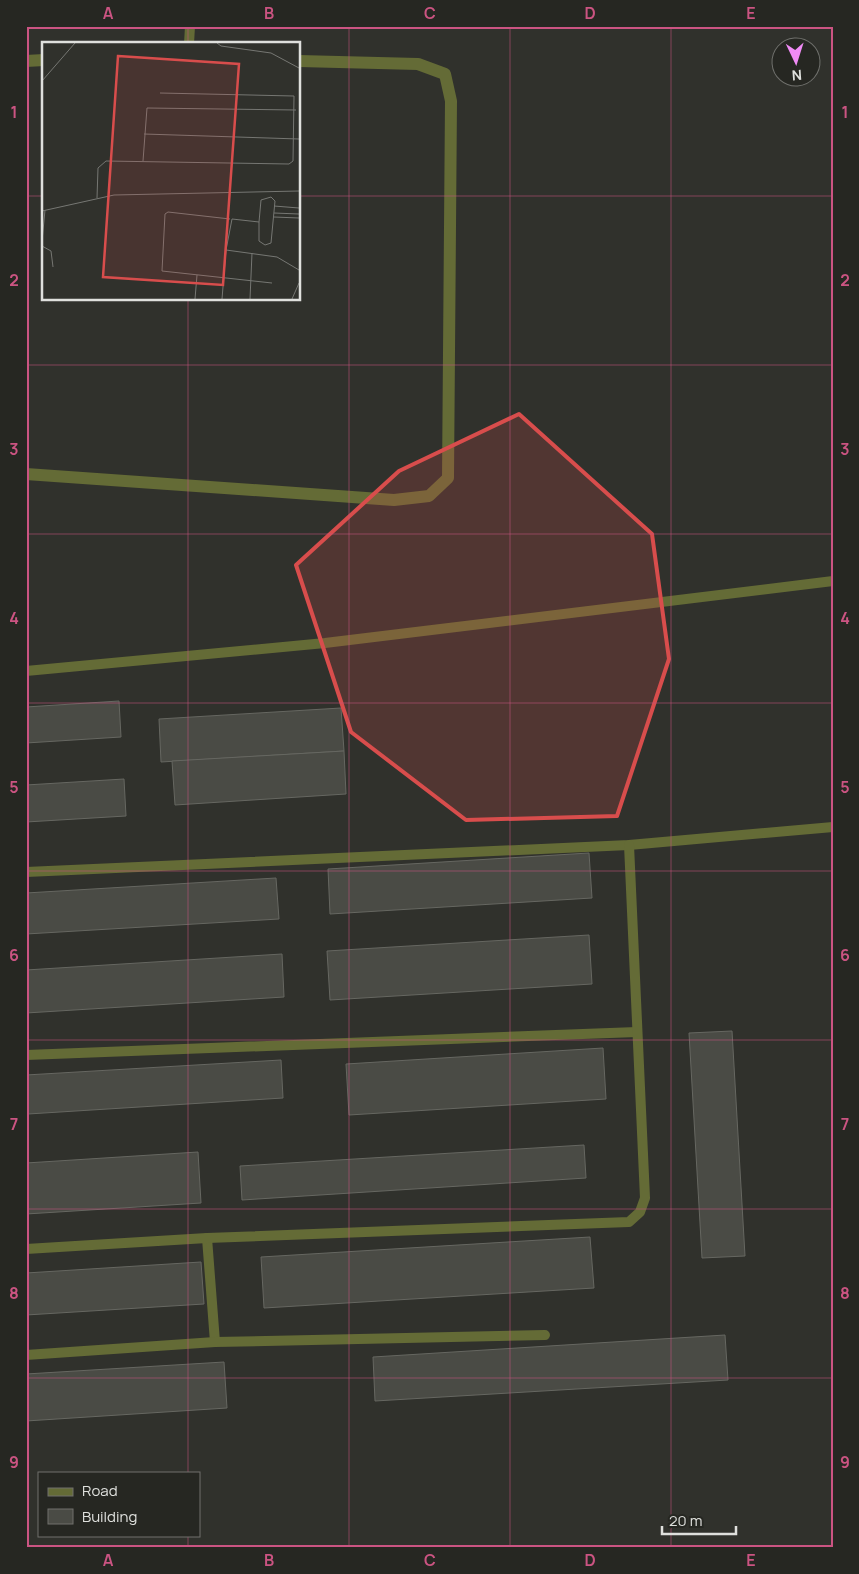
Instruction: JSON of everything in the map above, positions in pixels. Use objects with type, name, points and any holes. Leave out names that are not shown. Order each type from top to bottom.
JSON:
[{"type":"street","points":[[26,61],[42,60]]},
{"type":"street","points":[[26,474],[394,500],[429,496],[448,478],[452,101],[445,74],[418,64],[300,61]]},
{"type":"lane","points":[[189,42],[190,26]]},
{"type":"lane","points":[[26,671],[325,643],[833,581]]},
{"type":"lane","points":[[26,872],[629,845],[833,827]]},
{"type":"lane","points":[[26,1249],[207,1238],[629,1222],[640,1212],[646,1198],[629,845]]},
{"type":"lane","points":[[26,1056],[637,1032]]},
{"type":"lane","points":[[207,1238],[215,1342]]},
{"type":"lane","points":[[26,1354],[215,1342],[545,1335]]},
{"type":"highlighted area","points":[[519,414],[652,534],[669,659],[617,816],[466,820],[351,732],[296,565],[399,471]]},
{"type":"building","points":[[119,701],[121,737],[26,743],[26,707]]},
{"type":"building","points":[[341,708],[344,751],[161,762],[159,719]]},
{"type":"building","points":[[344,751],[346,794],[175,805],[172,761]]},
{"type":"building","points":[[124,779],[126,816],[26,822],[26,785]]},
{"type":"building","points":[[589,853],[592,898],[330,914],[328,869]]},
{"type":"building","points":[[276,878],[279,919],[26,934],[26,893]]},
{"type":"building","points":[[589,935],[592,984],[330,1000],[327,951]]},
{"type":"building","points":[[282,954],[284,997],[26,1013],[26,970]]},
{"type":"building","points":[[732,1031],[745,1256],[702,1258],[689,1033]]},
{"type":"building","points":[[603,1048],[606,1099],[349,1115],[346,1064]]},
{"type":"building","points":[[281,1060],[283,1098],[28,1114],[26,1075]]},
{"type":"building","points":[[584,1145],[586,1178],[242,1200],[240,1166]]},
{"type":"building","points":[[198,1152],[201,1203],[26,1214],[26,1163]]},
{"type":"building","points":[[590,1237],[594,1288],[264,1308],[261,1257]]},
{"type":"building","points":[[201,1262],[204,1304],[26,1315],[26,1273]]},
{"type":"building","points":[[725,1335],[728,1380],[375,1401],[373,1357]]},
{"type":"building","points":[[224,1362],[227,1408],[26,1421],[26,1374]]}]
